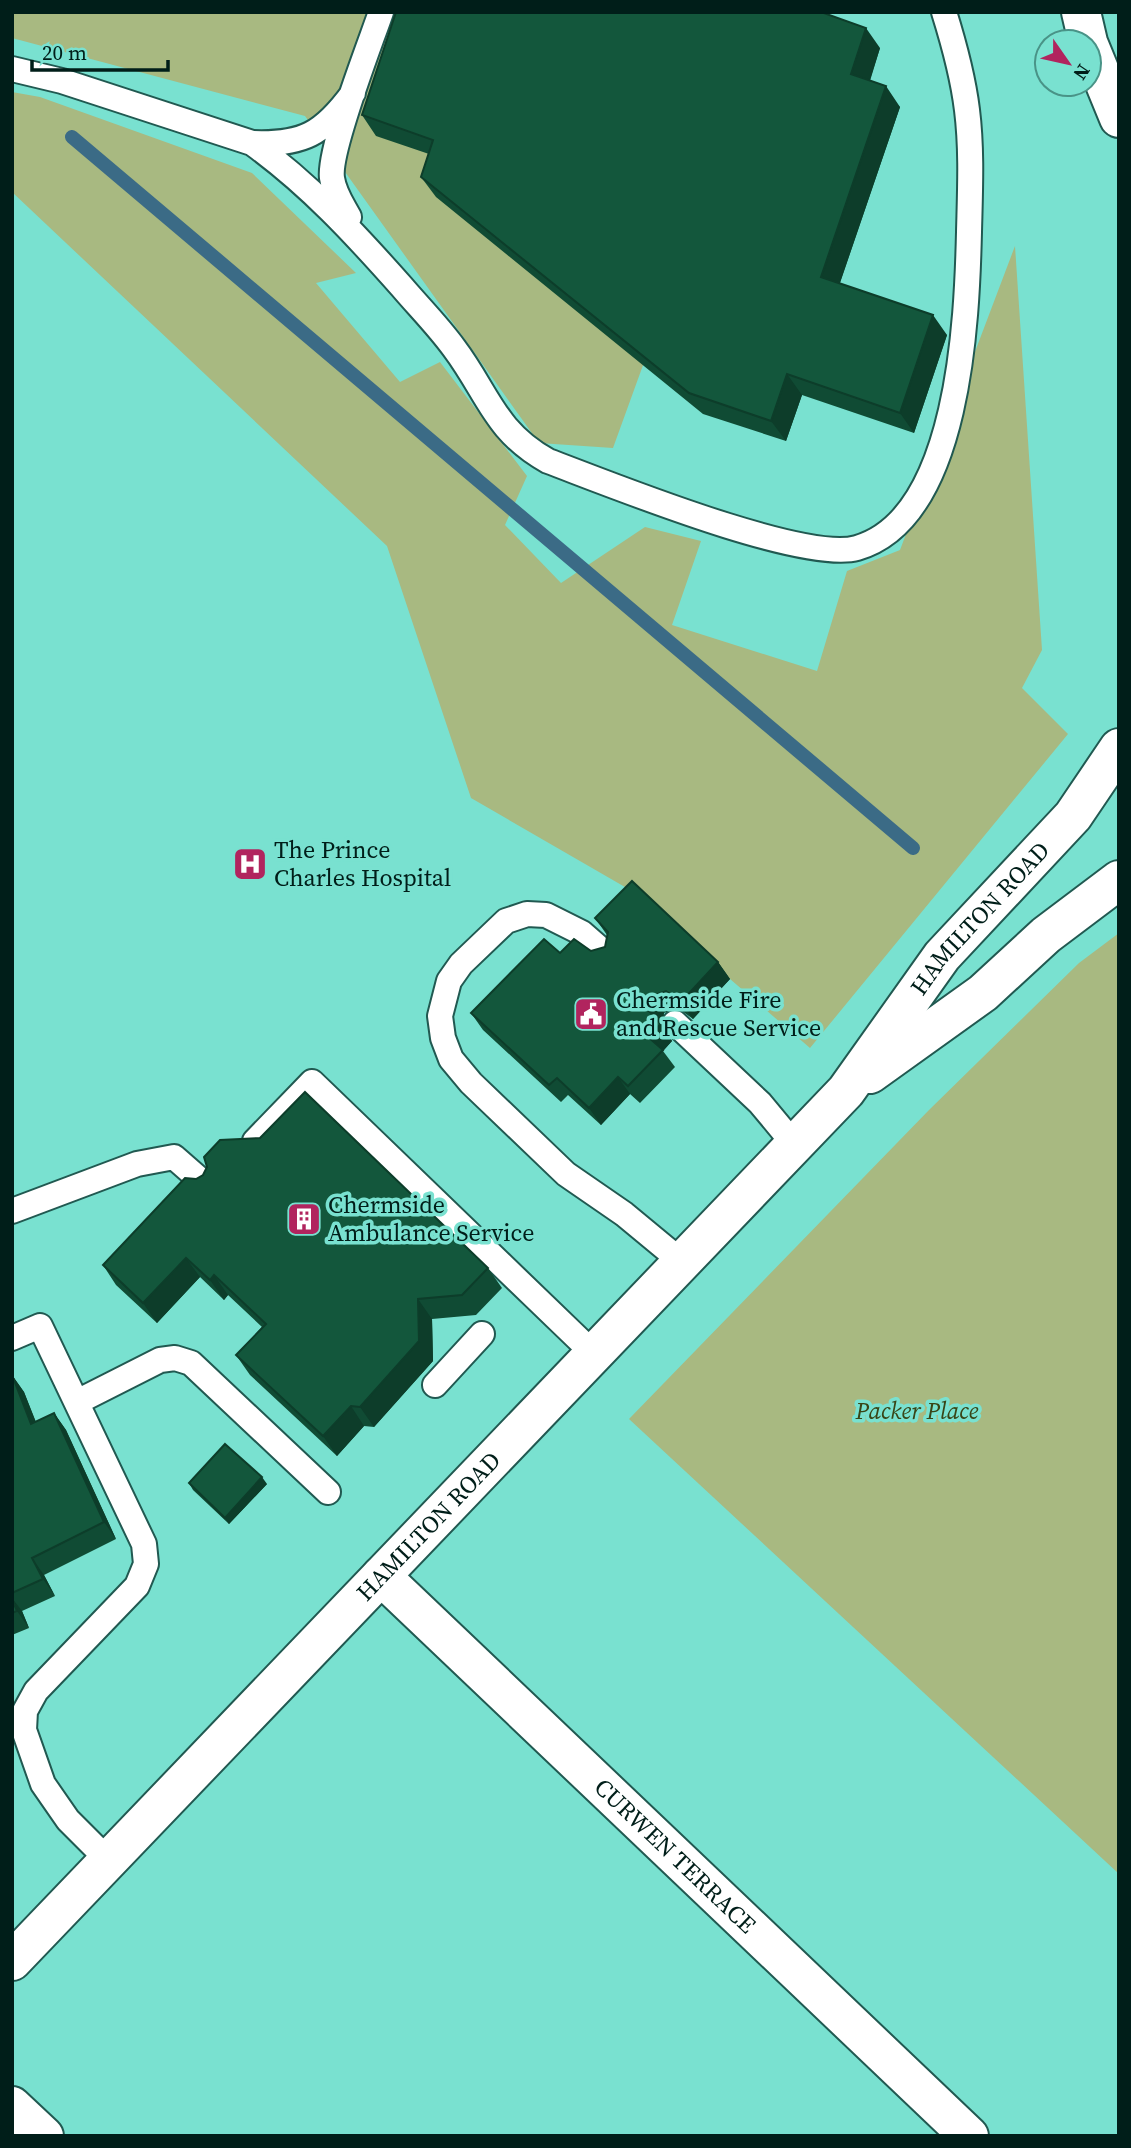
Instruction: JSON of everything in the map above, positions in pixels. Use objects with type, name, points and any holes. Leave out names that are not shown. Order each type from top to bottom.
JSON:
[{"type":"main road","points":[[1103,79],[1119,118]]},
{"type":"main road","name":"HAMILTON ROAD","points":[[12,1961],[846,1091],[942,956],[1073,816],[1119,748]]},
{"type":"main road","name":"HAMILTON ROAD","points":[[846,1091],[983,993],[1046,935],[1119,880]]},
{"type":"main road","name":"CURWEN TERRACE","points":[[381,1576],[969,2136]]},
{"type":"main road","points":[[12,2106],[44,2136]]},
{"type":"lane","points":[[368,248],[336,195],[331,175],[353,93],[381,12]]},
{"type":"lane","points":[[252,142],[316,194],[368,248],[454,348],[506,430],[526,449],[548,461],[668,505],[807,546],[833,550],[854,548],[876,540],[897,525],[918,495],[936,458],[960,372],[967,320],[971,162],[967,109],[944,12]]},
{"type":"lane","points":[[12,69],[62,81],[252,142],[282,144],[314,135],[333,121],[353,93]]},
{"type":"lane","points":[[606,954],[582,933],[546,915],[527,914],[506,921],[461,964],[449,981],[440,1016],[443,1038],[451,1059],[471,1083],[566,1174],[624,1214],[682,1262]]},
{"type":"lane","points":[[676,1023],[760,1103],[794,1144]]},
{"type":"lane","points":[[255,1141],[312,1082],[593,1353]]},
{"type":"lane","points":[[12,1211],[137,1164],[174,1157],[206,1185]]},
{"type":"lane","points":[[12,1338],[40,1326],[144,1544],[146,1564],[137,1586],[36,1691],[25,1711],[24,1730],[48,1792],[73,1826],[108,1860]]},
{"type":"lane","points":[[435,1385],[482,1334]]},
{"type":"lane","points":[[77,1402],[160,1360],[175,1358],[191,1363],[328,1492]]},
{"type":"green space","points":[[12,12],[771,12],[613,448],[539,443],[305,116],[12,38]]},
{"type":"green space","points":[[12,92],[40,97],[252,173],[356,273],[316,283],[400,382],[440,362],[527,476],[505,525],[561,583],[645,527],[701,541],[672,625],[817,671],[847,571],[900,550],[1015,246],[1042,650],[1022,688],[1068,734],[810,1048],[730,979],[644,898],[471,798],[387,546],[12,192]]},
{"type":"green space","name":"Packer Place","points":[[1119,933],[1119,1874],[629,1419],[929,1110],[1079,963]]},
{"type":"building","points":[[396,12],[821,12],[866,28],[851,74],[886,86],[821,277],[933,315],[900,413],[787,374],[771,421],[689,393],[421,177],[433,140],[362,115]]},
{"type":"building","name":"Chermside Fire and Rescue Service","points":[[632,881],[718,962],[681,1002],[666,991],[652,996],[649,1011],[661,1024],[648,1037],[663,1050],[628,1086],[618,1077],[589,1108],[557,1078],[549,1085],[471,1013],[544,939],[560,953],[574,939],[591,951],[605,947],[608,932],[595,918]]},
{"type":"building","name":"Chermside Ambulance Service","points":[[305,1092],[488,1268],[462,1295],[418,1299],[419,1341],[360,1407],[351,1406],[323,1436],[236,1355],[266,1324],[214,1275],[210,1280],[186,1258],[143,1303],[103,1265],[185,1178],[196,1179],[203,1175],[207,1167],[204,1157],[220,1140],[260,1138]]},
{"type":"building","points":[[12,1375],[31,1424],[54,1413],[104,1522],[32,1558],[43,1579],[12,1593]]},
{"type":"building","points":[[225,1444],[262,1477],[225,1518],[189,1483]]},
{"type":"building","points":[[12,1599],[17,1611],[12,1613]]},
{"type":"waterway","points":[[72,137],[913,848]]},
{"type":"place","name":"The Prince Charles Hospital","points":[[250,864]]},
{"type":"place","name":"Chermside Fire and Rescue Service","points":[[591,1014]]},
{"type":"place","name":"Chermside Ambulance Service","points":[[304,1219]]}]
